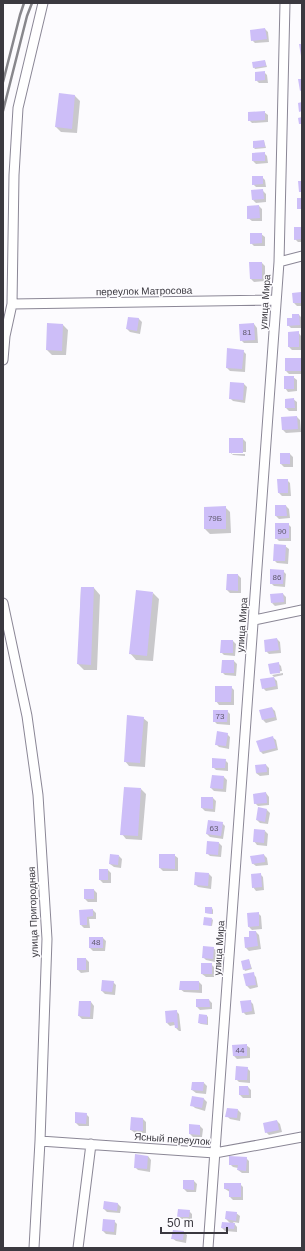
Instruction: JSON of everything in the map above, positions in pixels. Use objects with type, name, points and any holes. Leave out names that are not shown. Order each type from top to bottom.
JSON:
[{"type":"street","points":[[3,360],[5,336],[12,304],[14,175],[18,108],[43,3]]},
{"type":"street","name":"улица Мира","points":[[208,1248],[279,262],[285,3]]},
{"type":"street","points":[[279,262],[302,256]]},
{"type":"street","name":"переулок Матросова","points":[[12,304],[276,300]]},
{"type":"street","name":"улица Пригородная","points":[[3,603],[27,716],[38,795],[47,939],[40,1141],[34,1248]]},
{"type":"street","points":[[254,620],[302,610]]},
{"type":"street","name":"Ясный переулок","points":[[40,1141],[215,1153],[302,1137]]},
{"type":"street","points":[[78,1248],[91,1144]]},
{"type":"building","points":[[265,28],[267,39],[251,41],[250,30]]},
{"type":"building","points":[[299,44],[302,44],[302,56],[301,56]]},
{"type":"building","points":[[265,60],[266,66],[253,68],[252,62]]},
{"type":"building","points":[[265,71],[265,80],[255,81],[255,72]]},
{"type":"building","points":[[298,79],[302,79],[302,90],[300,91]]},
{"type":"building","points":[[59,93],[75,95],[72,129],[55,127]]},
{"type":"building","points":[[302,102],[302,111],[299,112],[298,103]]},
{"type":"building","points":[[265,111],[265,120],[248,121],[248,112]]},
{"type":"building","points":[[302,117],[302,124],[299,124],[298,118]]},
{"type":"building","points":[[264,140],[265,147],[253,148],[253,141]]},
{"type":"building","points":[[265,152],[265,161],[252,161],[252,153]]},
{"type":"building","points":[[252,176],[263,176],[263,184],[252,185]]},
{"type":"building","points":[[298,181],[302,181],[302,192],[299,192]]},
{"type":"building","points":[[263,189],[264,199],[252,200],[251,190]]},
{"type":"building","points":[[297,198],[302,198],[302,209],[297,209]]},
{"type":"building","points":[[259,205],[260,218],[247,219],[247,206]]},
{"type":"building","points":[[294,227],[302,227],[302,239],[294,240]]},
{"type":"building","points":[[250,233],[262,233],[262,243],[250,244]]},
{"type":"building","points":[[249,262],[262,262],[262,279],[250,279]]},
{"type":"building","points":[[301,292],[302,303],[293,303],[292,293]]},
{"type":"building","points":[[292,314],[299,314],[300,325],[287,326],[287,318],[292,318]]},
{"type":"building","points":[[128,317],[139,318],[137,331],[126,329]]},
{"type":"building","points":[[47,323],[63,324],[62,351],[46,350]]},
{"type":"building","points":[[254,323],[255,340],[240,341],[239,324]]},
{"type":"building","points":[[299,331],[299,347],[288,347],[288,332]]},
{"type":"building","points":[[227,348],[244,350],[242,369],[226,368]]},
{"type":"building","points":[[285,358],[302,358],[301,371],[285,371]]},
{"type":"building","points":[[284,376],[294,376],[294,389],[284,389]]},
{"type":"building","points":[[230,382],[244,383],[243,400],[229,399]]},
{"type":"building","points":[[294,398],[295,408],[285,408],[285,399]]},
{"type":"building","points":[[297,416],[298,429],[282,430],[281,417]]},
{"type":"building","points":[[229,438],[243,438],[243,453],[229,453]]},
{"type":"building","points":[[280,453],[290,453],[290,464],[280,464]]},
{"type":"building","points":[[277,479],[288,479],[288,493],[278,493]]},
{"type":"building","points":[[275,505],[286,505],[287,516],[275,516]]},
{"type":"building","points":[[226,506],[226,529],[204,529],[204,507]]},
{"type":"building","points":[[275,523],[289,523],[289,538],[275,539]]},
{"type":"building","points":[[274,544],[286,545],[285,561],[273,561]]},
{"type":"building","points":[[270,569],[284,570],[283,584],[270,584]]},
{"type":"building","points":[[227,574],[238,574],[238,591],[226,590]]},
{"type":"building","points":[[81,587],[94,587],[91,665],[77,664]]},
{"type":"building","points":[[136,590],[153,592],[147,656],[129,654]]},
{"type":"building","points":[[283,593],[284,602],[271,603],[270,594]]},
{"type":"building","points":[[277,638],[279,650],[265,652],[264,640]]},
{"type":"building","points":[[221,640],[233,640],[233,653],[220,653]]},
{"type":"building","points":[[222,660],[234,660],[234,673],[221,673]]},
{"type":"building","points":[[279,662],[280,673],[270,674],[268,664]]},
{"type":"building","points":[[274,677],[276,686],[262,689],[260,679]]},
{"type":"building","points":[[215,686],[232,686],[231,702],[215,702]]},
{"type":"building","points":[[272,707],[275,717],[262,720],[259,710]]},
{"type":"building","points":[[213,710],[228,710],[227,722],[213,722]]},
{"type":"building","points":[[127,715],[144,717],[140,763],[124,762]]},
{"type":"building","points":[[217,731],[228,733],[226,746],[215,745]]},
{"type":"building","points":[[273,736],[276,748],[260,752],[256,741]]},
{"type":"building","points":[[212,758],[226,759],[225,768],[212,768]]},
{"type":"building","points":[[266,764],[267,772],[256,773],[255,765]]},
{"type":"building","points":[[212,775],[224,776],[223,789],[210,788]]},
{"type":"building","points":[[124,787],[141,788],[138,836],[120,835]]},
{"type":"building","points":[[266,792],[267,803],[254,804],[253,794]]},
{"type":"building","points":[[201,797],[213,797],[213,809],[201,808]]},
{"type":"building","points":[[258,807],[267,809],[265,822],[256,820]]},
{"type":"building","points":[[208,820],[223,822],[221,836],[206,834]]},
{"type":"building","points":[[254,829],[265,830],[264,843],[253,842]]},
{"type":"building","points":[[207,841],[219,842],[218,855],[206,854]]},
{"type":"building","points":[[110,854],[119,855],[118,865],[109,864]]},
{"type":"building","points":[[159,854],[175,854],[175,869],[159,868]]},
{"type":"building","points":[[264,854],[265,862],[252,864],[250,856]]},
{"type":"building","points":[[99,869],[108,869],[108,880],[99,880]]},
{"type":"building","points":[[195,872],[209,873],[208,886],[194,885]]},
{"type":"building","points":[[261,873],[262,887],[252,888],[251,874]]},
{"type":"building","points":[[84,889],[94,889],[94,899],[84,899]]},
{"type":"building","points":[[205,907],[212,907],[212,914],[205,913]]},
{"type":"building","points":[[93,909],[93,916],[87,917],[87,925],[80,925],[79,910]]},
{"type":"building","points":[[259,912],[259,926],[248,927],[247,913]]},
{"type":"building","points":[[204,917],[212,918],[211,926],[203,925]]},
{"type":"building","points":[[249,931],[256,931],[258,946],[245,948],[244,937],[249,937]]},
{"type":"building","points":[[89,937],[103,937],[103,948],[89,948]]},
{"type":"building","points":[[203,946],[214,947],[213,959],[202,958]]},
{"type":"building","points":[[77,958],[86,958],[86,970],[77,970]]},
{"type":"building","points":[[249,959],[251,968],[243,970],[241,961]]},
{"type":"building","points":[[201,963],[212,963],[212,974],[201,974]]},
{"type":"building","points":[[254,972],[256,985],[246,986],[243,974]]},
{"type":"building","points":[[102,980],[114,981],[112,992],[101,991]]},
{"type":"building","points":[[180,981],[199,981],[199,990],[179,990]]},
{"type":"building","points":[[196,999],[209,999],[210,1007],[196,1007]]},
{"type":"building","points":[[251,1000],[252,1011],[242,1013],[240,1001]]},
{"type":"building","points":[[79,1001],[91,1001],[90,1017],[78,1016]]},
{"type":"building","points":[[177,1010],[178,1028],[175,1028],[174,1022],[166,1023],[165,1011]]},
{"type":"building","points":[[199,1014],[207,1015],[207,1024],[198,1023]]},
{"type":"building","points":[[247,1044],[247,1056],[233,1056],[232,1045]]},
{"type":"building","points":[[236,1066],[248,1067],[247,1080],[235,1080]]},
{"type":"building","points":[[192,1082],[204,1082],[203,1091],[191,1090]]},
{"type":"building","points":[[239,1086],[248,1086],[249,1095],[239,1095]]},
{"type":"building","points":[[192,1096],[204,1098],[202,1108],[190,1106]]},
{"type":"building","points":[[227,1108],[238,1109],[237,1118],[225,1117]]},
{"type":"building","points":[[75,1112],[87,1113],[86,1124],[75,1123]]},
{"type":"building","points":[[131,1117],[143,1118],[143,1131],[130,1130]]},
{"type":"building","points":[[277,1120],[279,1130],[265,1133],[263,1123]]},
{"type":"building","points":[[189,1124],[200,1125],[200,1135],[189,1134]]},
{"type":"building","points":[[135,1154],[148,1156],[147,1169],[134,1168]]},
{"type":"building","points":[[229,1156],[247,1157],[246,1171],[237,1170],[238,1165],[229,1165]]},
{"type":"building","points":[[183,1180],[194,1180],[194,1190],[183,1189]]},
{"type":"building","points":[[224,1183],[241,1183],[241,1197],[229,1197],[229,1189],[224,1189]]},
{"type":"building","points":[[104,1201],[118,1203],[117,1211],[103,1209]]},
{"type":"building","points":[[178,1209],[190,1210],[189,1217],[177,1217]]},
{"type":"building","points":[[226,1211],[237,1212],[236,1221],[225,1219]]},
{"type":"building","points":[[103,1219],[115,1220],[114,1232],[102,1231]]},
{"type":"building","points":[[222,1222],[235,1223],[234,1229],[221,1228]]},
{"type":"building","points":[[173,1230],[184,1231],[183,1240],[171,1239]]},
{"type":"railway","points":[[3,82],[24,3]]},
{"type":"railway","points":[[3,111],[27,16],[32,3]]}]
